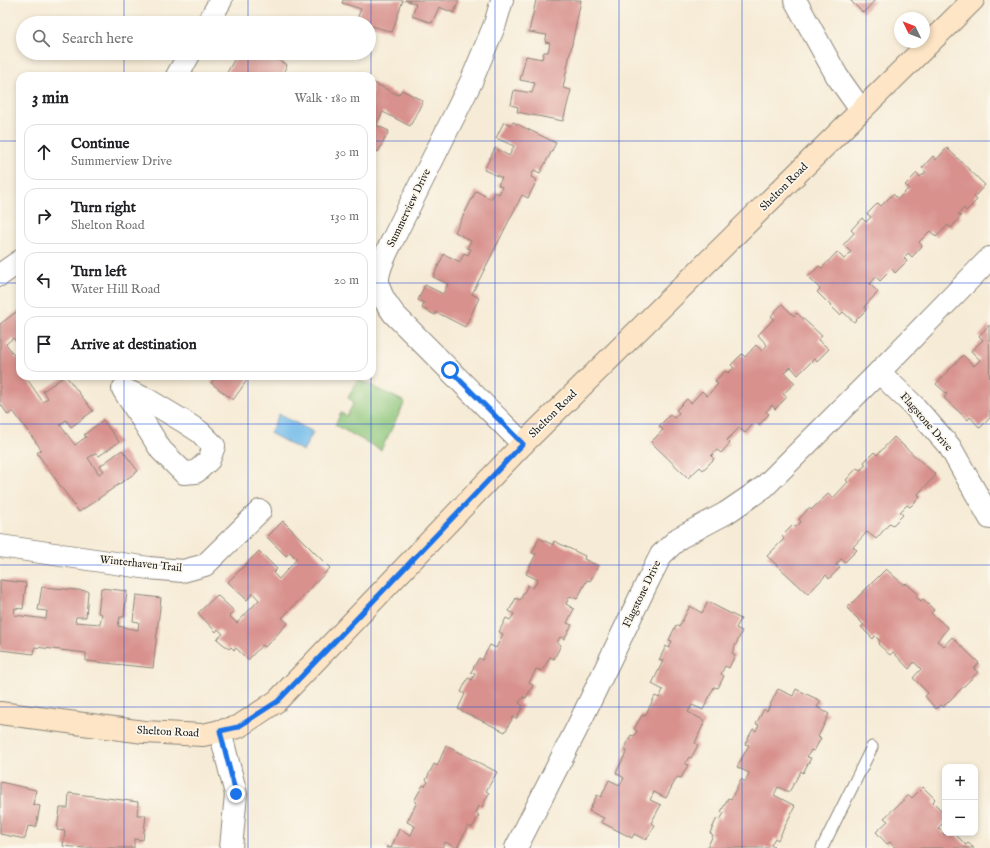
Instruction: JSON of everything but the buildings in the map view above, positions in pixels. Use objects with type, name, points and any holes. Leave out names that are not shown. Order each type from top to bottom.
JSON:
[{"type":"street","points":[[212,16],[221,0]]},
{"type":"street","name":"Summerview Drive","points":[[502,0],[495,24],[471,82],[393,239],[383,261],[378,280],[382,296],[394,314],[523,444]]},
{"type":"street","points":[[795,0],[837,76],[861,110]]},
{"type":"street","name":"Shelton Road","points":[[0,713],[144,732],[203,735],[238,727],[278,701],[523,444],[973,0]]},
{"type":"street","points":[[179,72],[186,60]]},
{"type":"street","name":"Flagstone Drive","points":[[516,848],[661,555],[679,538],[726,513],[764,487],[990,258]]},
{"type":"street","points":[[0,275],[16,264]]},
{"type":"street","name":"Flagstone Drive","points":[[879,372],[914,406],[950,447],[990,518]]},
{"type":"street","name":"Winterhaven Trail","points":[[0,546],[149,568],[183,570],[205,565],[260,511]]},
{"type":"street","points":[[220,731],[236,794],[231,848]]},
{"type":"lane","points":[[823,848],[872,747]]},
{"type":"green space","points":[[357,380],[360,380],[405,402],[381,450],[335,425],[341,413],[347,416],[354,402],[348,398]]},
{"type":"water","points":[[279,414],[313,432],[303,451],[270,433]]},
{"type":"route","points":[[236,794],[220,731],[238,727],[278,701],[523,444],[450,370]]}]
